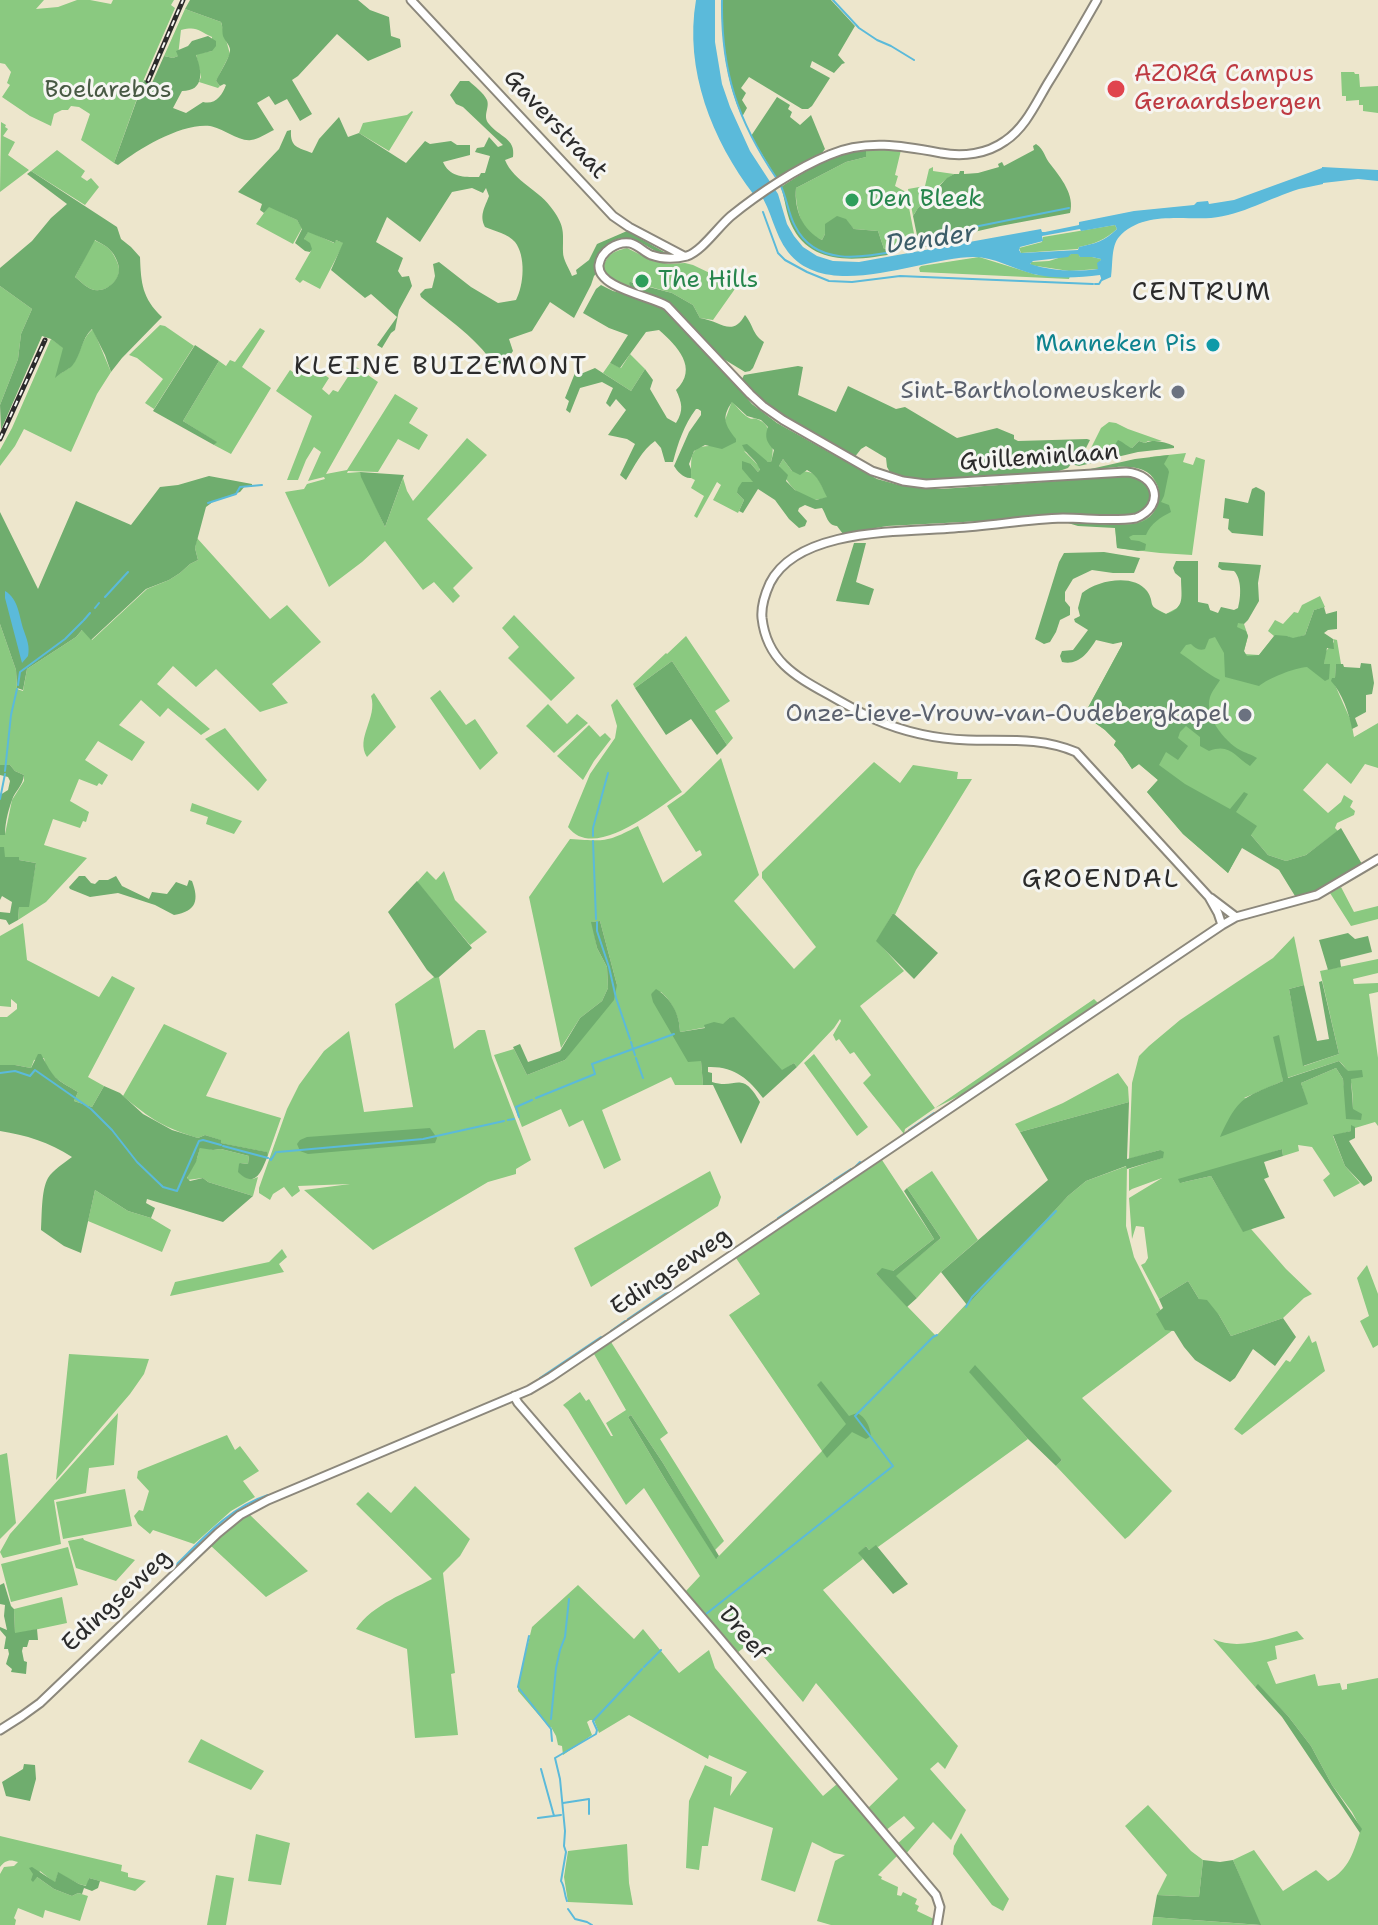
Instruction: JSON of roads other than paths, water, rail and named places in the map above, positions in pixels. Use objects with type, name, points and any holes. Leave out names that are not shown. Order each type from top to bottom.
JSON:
[{"type":"main road","name":"Gaverstraat","points":[[411,0],[613,216],[685,257]]},
{"type":"main road","points":[[685,257],[696,252],[723,223],[749,203],[829,155],[867,145],[900,145],[952,155],[987,150],[1004,142],[1020,128],[1097,0]]},
{"type":"main road","name":"Guilleminlaan","points":[[685,257],[666,259],[650,255],[628,243],[617,244],[607,250],[599,267],[601,276],[614,286],[667,306],[763,406],[872,471],[903,481],[926,484],[1126,472],[1148,479],[1153,488],[1153,504],[1147,513],[1136,518],[1056,519],[871,533],[818,545],[791,559],[773,578],[762,615],[765,636],[783,665],[806,683],[875,720],[935,737],[1039,741],[1076,752],[1209,897],[1236,917]]},
{"type":"main road","name":"Edingseweg","points":[[0,1730],[40,1703],[224,1527],[254,1506],[514,1396],[555,1374],[1222,925],[1236,917],[1317,895],[1378,859]]},
{"type":"main road","name":"Guilleminlaan","points":[[1209,897],[1222,925]]},
{"type":"main road","name":"Dreef","points":[[514,1396],[929,1886],[940,1907],[937,1925]]},
{"type":"water","points":[[696,0],[715,0],[715,42],[722,84],[730,107],[750,151],[778,194],[794,236],[817,256],[833,261],[859,262],[1041,229],[1045,232],[1134,211],[1234,200],[1322,167],[1378,170],[1378,181],[1358,179],[1323,183],[1222,216],[1163,218],[1139,223],[1116,241],[1111,277],[1102,281],[1100,275],[1066,278],[1041,276],[974,257],[876,274],[827,274],[805,267],[788,252],[759,192],[754,195],[726,151],[714,128],[698,78],[693,26]],"holes":[[[1115,225],[1117,229],[1108,236],[1078,250],[1021,253],[1019,250],[1020,247],[1043,241],[1042,236]],[[1071,254],[1101,259],[1097,263],[1098,269],[1064,270],[1030,264]]]},
{"type":"water","points":[[5,591],[16,603],[28,643],[28,656],[22,663],[5,598]]},
{"type":"waterway","points":[[722,0],[725,50],[734,94],[751,136],[777,179]]},
{"type":"waterway","points":[[833,0],[859,28],[914,60]]},
{"type":"waterway","name":"Dender","points":[[780,184],[795,226],[814,248],[854,257],[897,251]]},
{"type":"waterway","name":"Dender","points":[[905,249],[926,245],[969,228],[1069,208]]},
{"type":"waterway","points":[[763,212],[778,253],[785,260],[829,281],[852,282],[900,276],[1093,284]]},
{"type":"waterway","points":[[1095,284],[1102,279]]},
{"type":"waterway","points":[[208,503],[236,494],[240,487],[262,485]]},
{"type":"waterway","points":[[105,597],[128,572]]},
{"type":"waterway","points":[[95,608],[99,603]]},
{"type":"waterway","points":[[84,620],[90,613]]},
{"type":"waterway","points":[[18,685],[20,672],[65,639],[83,621]]},
{"type":"waterway","points":[[5,771],[17,689]]},
{"type":"waterway","points":[[593,836],[608,773]]},
{"type":"waterway","points":[[0,799],[5,774]]},
{"type":"waterway","points":[[593,841],[596,919]]},
{"type":"waterway","points":[[597,922],[597,931],[630,1039]]},
{"type":"waterway","points":[[635,1055],[633,1049],[674,1034]]},
{"type":"waterway","points":[[536,1098],[595,1074],[592,1064],[633,1049],[631,1042]]},
{"type":"waterway","points":[[636,1058],[643,1078]]},
{"type":"waterway","points":[[0,1073],[15,1071],[30,1076],[35,1070],[91,1109],[163,1187],[177,1191],[199,1141],[221,1145]]},
{"type":"waterway","points":[[519,1117],[516,1107],[532,1100]]},
{"type":"waterway","points":[[909,1130],[934,1113]]},
{"type":"waterway","points":[[508,1120],[514,1119]]},
{"type":"waterway","points":[[278,1152],[423,1139],[504,1121]]},
{"type":"waterway","points":[[223,1146],[268,1158]]},
{"type":"waterway","points":[[270,1159],[276,1152]]},
{"type":"waterway","points":[[856,1166],[860,1162]]},
{"type":"waterway","points":[[834,1180],[851,1169]]},
{"type":"waterway","points":[[778,1218],[832,1182]]},
{"type":"waterway","points":[[966,1307],[972,1297],[1056,1211]]},
{"type":"waterway","points":[[751,1237],[773,1222]]},
{"type":"waterway","points":[[628,1319],[672,1289]]},
{"type":"waterway","points":[[611,1331],[625,1321]]},
{"type":"waterway","points":[[706,1614],[893,1466],[855,1416],[937,1335]]},
{"type":"waterway","points":[[540,1378],[601,1337]]},
{"type":"waterway","points":[[171,1570],[228,1517],[268,1495]]},
{"type":"waterway","points":[[551,1719],[556,1668],[565,1637],[569,1599]]},
{"type":"waterway","points":[[529,1636],[518,1687],[551,1729],[552,1741]]},
{"type":"waterway","points":[[644,1667],[661,1650]]},
{"type":"waterway","points":[[567,1901],[561,1881],[566,1852],[565,1831],[555,1758],[596,1734],[593,1721],[642,1669]]},
{"type":"waterway","points":[[541,1769],[554,1816]]},
{"type":"waterway","points":[[563,1803],[589,1799],[589,1814]]},
{"type":"waterway","points":[[538,1818],[561,1815]]},
{"type":"waterway","points":[[568,1909],[575,1919],[592,1925]]},
{"type":"railway","points":[[148,81],[183,0]]},
{"type":"railway","points":[[0,439],[45,340]]},
{"type":"place","name":"AZORG Campus Geraardsbergen","points":[[1116,89]]},
{"type":"place","name":"Den Bleek","points":[[852,200]]},
{"type":"place","name":"The Hills","points":[[642,281]]},
{"type":"place","name":"Manneken Pis","points":[[1213,345]]},
{"type":"place","name":"Sint-Bartholomeuskerk","points":[[1178,392]]},
{"type":"place","name":"Onze-Lieve-Vrouw-van-Oudebergkapel","points":[[1245,715]]},
{"type":"district","name":"CENTRUM","points":[[1202,293]]},
{"type":"district","name":"KLEINE BUIZEMONT","points":[[441,367]]},
{"type":"district","name":"GROENDAL","points":[[1101,880]]},
{"type":"park label","name":"Boelarebos","points":[[108,91]]}]
